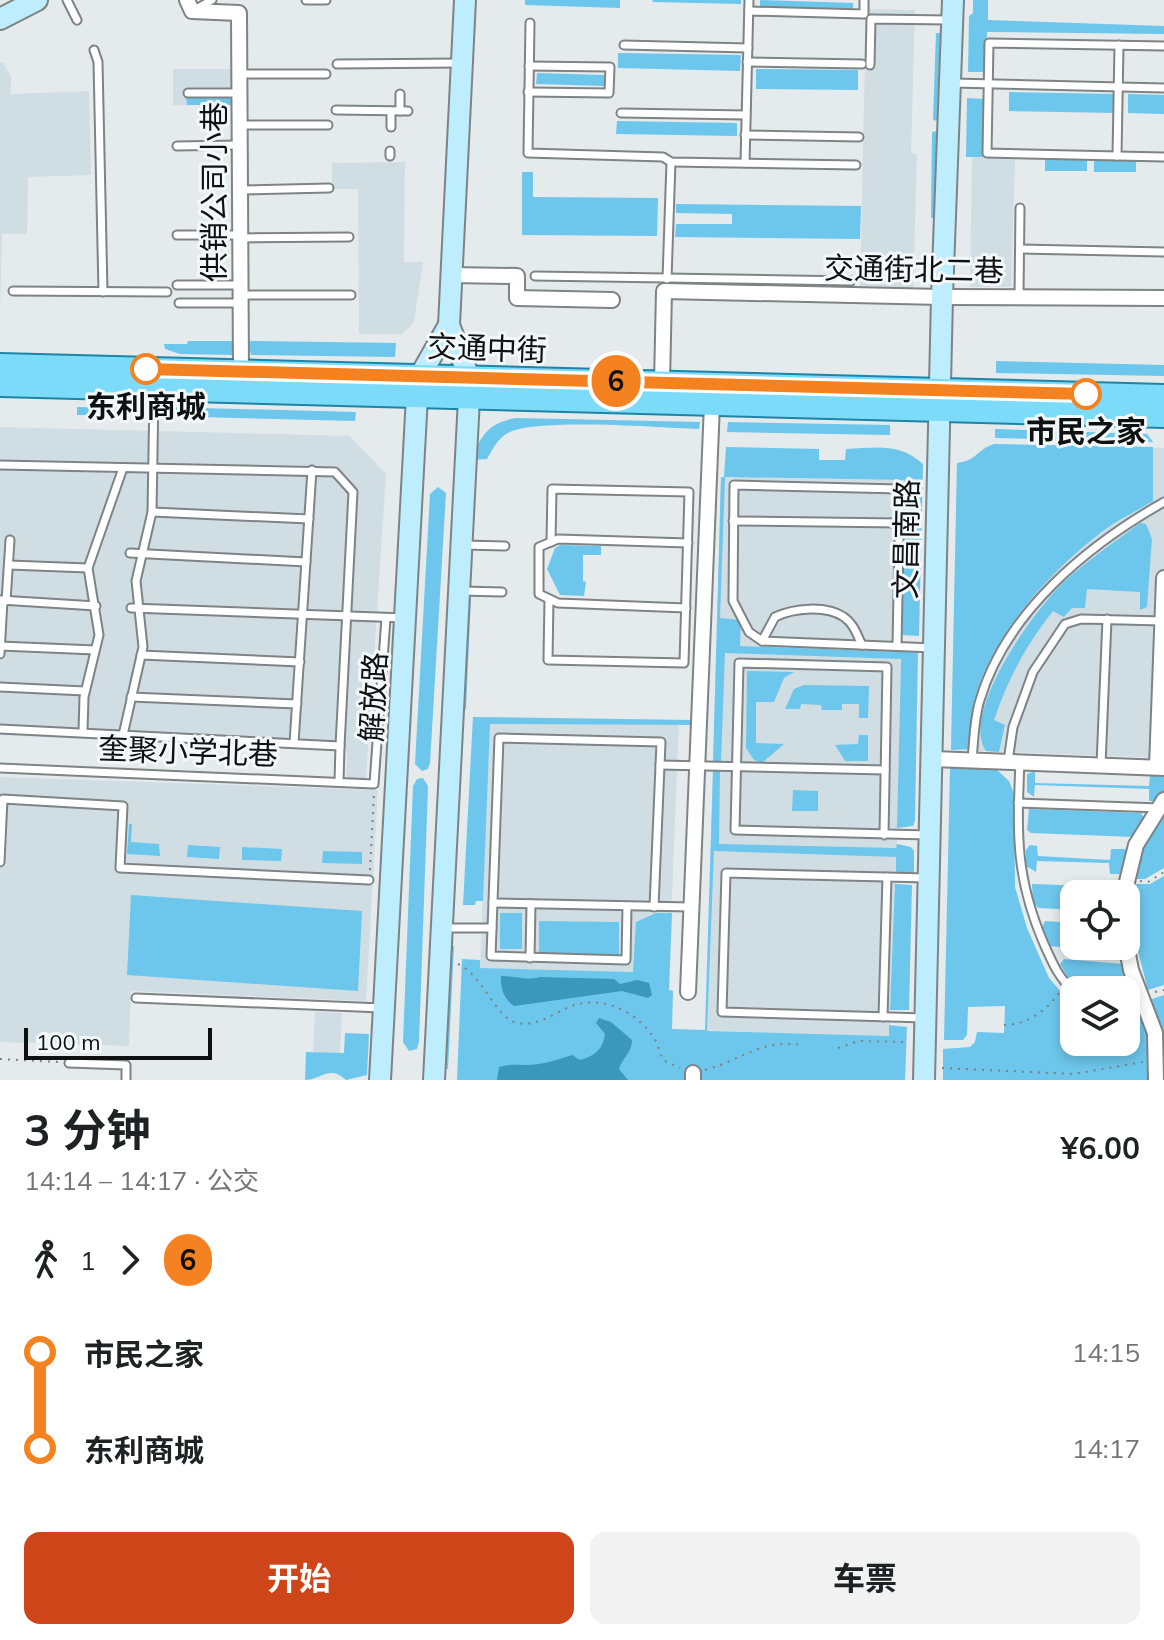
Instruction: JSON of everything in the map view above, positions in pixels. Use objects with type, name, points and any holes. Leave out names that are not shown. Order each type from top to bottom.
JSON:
[{"type":"main road","name":"交通中街","points":[[0,365],[241,371],[419,386],[712,404],[1164,396]]},
{"type":"main road","name":"交通中街","points":[[469,388],[662,383],[1164,416]]},
{"type":"main road","name":"交通中街","points":[[0,385],[154,389],[419,386]]},
{"type":"street","points":[[0,19],[37,0]]},
{"type":"street","name":"解放路","points":[[434,1080],[469,388],[449,325],[465,0]]},
{"type":"street","name":"供销公司小巷","points":[[190,6],[239,13],[241,371]]},
{"type":"street","name":"文昌南路","points":[[925,1073],[942,297],[952,10]]},
{"type":"street","points":[[451,275],[517,276],[517,298],[612,300]]},
{"type":"street","points":[[662,383],[666,285]]},
{"type":"street","name":"交通街北二巷","points":[[666,285],[942,297],[1164,298]]},
{"type":"street","name":"解放路","points":[[380,1080],[419,386],[449,325]]},
{"type":"street","points":[[688,992],[712,404]]},
{"type":"street","points":[[933,759],[1161,767],[1164,578]]},
{"type":"street","points":[[1128,880],[1136,845],[1162,806]]},
{"type":"street","points":[[1129,960],[1155,1033],[1156,1080]]},
{"type":"lane","points":[[67,0],[77,20]]},
{"type":"lane","points":[[190,6],[212,0]]},
{"type":"lane","points":[[306,0],[326,0]]},
{"type":"lane","points":[[745,163],[749,0]]},
{"type":"lane","points":[[749,11],[864,14],[864,0]]},
{"type":"lane","points":[[747,62],[866,64],[871,19],[952,10]]},
{"type":"lane","points":[[530,23],[528,153],[663,157],[671,162],[856,165]]},
{"type":"lane","points":[[1164,46],[989,43],[987,153],[1164,157]]},
{"type":"lane","points":[[624,45],[748,48]]},
{"type":"lane","points":[[1117,156],[1119,45]]},
{"type":"lane","points":[[94,50],[98,62],[103,292]]},
{"type":"lane","points":[[337,64],[399,68],[462,63]]},
{"type":"lane","points":[[528,92],[609,93],[610,67],[529,66]]},
{"type":"lane","points":[[239,74],[326,74]]},
{"type":"lane","points":[[950,83],[1164,88]]},
{"type":"lane","points":[[188,93],[239,93]]},
{"type":"lane","points":[[391,127],[400,111],[400,94]]},
{"type":"lane","points":[[336,110],[400,111]]},
{"type":"lane","points":[[621,113],[746,115]]},
{"type":"lane","points":[[239,125],[328,125]]},
{"type":"lane","points":[[745,135],[859,137]]},
{"type":"lane","points":[[177,146],[240,145]]},
{"type":"lane","points":[[666,285],[671,162]]},
{"type":"lane","points":[[240,190],[329,188]]},
{"type":"lane","points":[[1019,296],[1020,208]]},
{"type":"lane","points":[[177,235],[349,237]]},
{"type":"lane","points":[[1020,249],[1164,252]]},
{"type":"lane","points":[[535,276],[666,285],[851,281]]},
{"type":"lane","points":[[177,285],[240,294],[351,295]]},
{"type":"lane","points":[[13,291],[167,292]]},
{"type":"lane","points":[[179,303],[240,294]]},
{"type":"lane","points":[[123,735],[141,655],[135,608],[136,581],[152,512],[154,389]]},
{"type":"lane","points":[[0,465],[335,472],[353,492],[339,782]]},
{"type":"lane","points":[[83,731],[85,691],[99,635],[88,568],[123,468]]},
{"type":"lane","points":[[294,743],[312,470]]},
{"type":"lane","points":[[897,646],[900,489],[734,485],[733,601],[749,632],[762,641],[934,648]]},
{"type":"lane","points":[[549,599],[548,660],[684,663],[689,492],[552,489],[551,542]]},
{"type":"lane","points":[[972,760],[981,697],[990,675],[1020,626],[1058,580],[1090,551],[1164,502]]},
{"type":"lane","points":[[152,512],[309,519]]},
{"type":"lane","points":[[733,521],[899,523]]},
{"type":"lane","points":[[686,608],[558,603],[539,594],[539,547],[558,539],[688,543]]},
{"type":"lane","points":[[0,654],[10,540]]},
{"type":"lane","points":[[462,545],[505,546]]},
{"type":"lane","points":[[130,553],[306,562]]},
{"type":"lane","points":[[9,565],[88,568]]},
{"type":"lane","points":[[459,590],[502,592]]},
{"type":"lane","points":[[3,600],[96,606]]},
{"type":"lane","points":[[135,608],[407,619]]},
{"type":"lane","points":[[762,641],[775,617],[797,609],[833,612],[845,618],[862,645]]},
{"type":"lane","points":[[374,784],[386,618]]},
{"type":"lane","points":[[1061,976],[1028,903],[1022,878],[1013,727],[1033,672],[1065,624],[1081,619],[1163,621]]},
{"type":"lane","points":[[1101,765],[1107,619]]},
{"type":"lane","points":[[0,646],[95,650]]},
{"type":"lane","points":[[141,655],[300,662]]},
{"type":"lane","points":[[884,835],[887,667],[739,663],[735,830],[884,835],[931,835]]},
{"type":"lane","points":[[0,687],[85,691]]},
{"type":"lane","points":[[131,697],[297,704]]},
{"type":"lane","points":[[0,729],[340,746]]},
{"type":"lane","points":[[627,907],[626,960],[491,956],[499,738],[661,742],[654,907]]},
{"type":"lane","points":[[660,765],[885,770]]},
{"type":"lane","name":"奎聚小学北巷","points":[[0,768],[374,784]]},
{"type":"lane","points":[[0,862],[3,799],[123,806],[120,868],[369,880]]},
{"type":"lane","points":[[1018,803],[1162,806]]},
{"type":"lane","points":[[926,1018],[722,1012],[726,873],[929,878]]},
{"type":"lane","points":[[883,1017],[887,877]]},
{"type":"lane","points":[[493,903],[691,907]]},
{"type":"lane","points":[[530,958],[531,904]]},
{"type":"lane","points":[[442,928],[492,928]]},
{"type":"lane","points":[[136,998],[385,1008]]},
{"type":"lane","points":[[67,1063],[126,1065],[126,1080]]},
{"type":"path","points":[[369,880],[374,784]]},
{"type":"path","points":[[1140,884],[1164,872]]},
{"type":"path","points":[[458,964],[472,970],[505,1018],[518,1023],[544,1020],[572,1006],[595,1002],[613,1004],[631,1015],[654,1038],[663,1060],[693,1076],[761,1046],[784,1042],[802,1045]]},
{"type":"path","points":[[1004,1025],[1016,1025],[1034,1017],[1060,992]]},
{"type":"path","points":[[838,1048],[859,1041],[906,1042]]},
{"type":"path","points":[[0,1059],[67,1063]]},
{"type":"path","points":[[925,1073],[1074,1074],[1157,1060]]},
{"type":"shaded area","points":[[525,0],[620,0],[620,8],[525,5]]},
{"type":"shaded area","points":[[741,0],[741,4],[652,2]]},
{"type":"shaded area","points":[[760,0],[853,3],[853,9],[760,8]]},
{"type":"shaded area","points":[[973,0],[988,0],[988,20],[1164,26],[1164,34],[987,32],[986,72],[968,72],[969,16],[973,13]]},
{"type":"shaded area","points":[[866,9],[915,10],[911,153],[917,154],[913,292],[860,291]]},
{"type":"shaded area","points":[[936,33],[940,33],[937,121],[933,120]]},
{"type":"shaded area","points":[[618,53],[741,55],[740,71],[618,68]]},
{"type":"shaded area","points":[[3,62],[11,77],[11,94],[89,91],[91,175],[28,177],[27,234],[2,234],[0,314],[0,64]]},
{"type":"shaded area","points":[[173,69],[234,69],[235,105],[173,105]]},
{"type":"shaded area","points":[[756,69],[858,70],[858,90],[756,89]]},
{"type":"shaded area","points":[[537,73],[604,75],[604,86],[536,84]]},
{"type":"shaded area","points":[[1009,92],[1116,94],[1116,113],[1009,111]]},
{"type":"shaded area","points":[[1128,94],[1164,95],[1164,114],[1128,113]]},
{"type":"shaded area","points":[[186,97],[234,97],[235,105],[187,105]]},
{"type":"shaded area","points":[[967,98],[985,99],[983,157],[966,157]]},
{"type":"shaded area","points":[[617,121],[737,123],[737,136],[616,134]]},
{"type":"shaded area","points":[[937,131],[935,218],[931,218],[932,132]]},
{"type":"shaded area","points":[[972,157],[1015,158],[1011,287],[970,287]]},
{"type":"shaded area","points":[[1045,160],[1087,160],[1087,171],[1045,171]]},
{"type":"shaded area","points":[[1094,161],[1136,161],[1136,172],[1094,172]]},
{"type":"shaded area","points":[[405,162],[404,262],[423,262],[414,322],[402,334],[359,334],[358,189],[332,189],[332,163]]},
{"type":"shaded area","points":[[522,172],[533,172],[533,197],[658,198],[657,236],[522,235]]},
{"type":"shaded area","points":[[676,204],[861,206],[860,239],[675,237],[676,224],[732,224],[732,214],[676,213]]},
{"type":"shaded area","points":[[188,341],[236,341],[234,355],[180,354],[165,349],[164,344],[187,344]]},
{"type":"shaded area","points":[[248,341],[396,343],[395,357],[251,355]]},
{"type":"shaded area","points":[[996,361],[1164,365],[1164,376],[996,373]]},
{"type":"shaded area","points":[[77,407],[146,408],[146,416],[77,415]]},
{"type":"shaded area","points":[[162,407],[356,412],[355,421],[162,416]]},
{"type":"shaded area","points":[[516,418],[700,422],[699,429],[569,425],[520,429],[503,436],[487,459],[470,460],[492,427]]},
{"type":"shaded area","points":[[728,422],[890,425],[890,435],[727,432]]},
{"type":"shaded area","name":"东利商城","points":[[0,427],[350,436],[386,474],[366,779],[346,778],[347,751],[0,735]]},
{"type":"shaded area","points":[[995,429],[1147,434],[1153,442],[995,438]]},
{"type":"shaded area","points":[[994,444],[1164,448],[1164,758],[951,750],[957,463],[969,462],[985,447]]},
{"type":"shaded area","points":[[994,444],[1153,447],[1153,501],[1088,543],[1044,584],[1024,608],[1006,633],[979,685],[972,712],[969,749],[951,750],[957,463]]},
{"type":"shaded area","points":[[726,447],[819,449],[819,460],[845,460],[846,449],[887,448],[905,452],[923,464],[919,636],[901,635],[904,480],[725,477],[720,618],[741,620],[740,646],[918,650],[913,826],[897,828],[901,659],[725,653],[721,762],[713,762],[721,477],[724,477]]},
{"type":"shaded area","points":[[721,477],[904,480],[897,849],[889,1036],[706,1031]]},
{"type":"shaded area","points":[[438,487],[446,493],[430,763],[428,769],[422,771],[415,764],[430,494]]},
{"type":"shaded area","points":[[1140,523],[1146,524],[1152,539],[1147,607],[1140,610],[1140,592],[1087,589],[1085,608],[1072,608],[1064,617],[1053,611],[1026,650],[999,705],[994,720],[1005,725],[999,752],[986,751],[980,734],[983,712],[992,687],[1037,612],[1066,580]]},
{"type":"shaded area","points":[[560,545],[601,546],[601,555],[583,555],[584,596],[560,595],[547,569],[555,548]]},
{"type":"shaded area","points":[[463,598],[471,598],[466,709],[457,709]]},
{"type":"shaded area","points":[[747,671],[794,672],[784,678],[774,702],[756,702],[756,743],[784,744],[762,763],[754,760],[746,748]]},
{"type":"shaded area","points":[[804,685],[869,686],[868,718],[859,718],[859,704],[842,704],[842,710],[822,710],[821,705],[801,704],[800,709],[785,709],[794,689]]},
{"type":"shaded area","points":[[473,717],[692,720],[693,725],[490,724],[483,901],[463,905]]},
{"type":"shaded area","points":[[490,717],[679,720],[669,973],[480,968]]},
{"type":"shaded area","points":[[859,735],[868,735],[868,761],[845,761],[835,745],[858,744]]},
{"type":"shaded area","points":[[950,768],[996,769],[1009,781],[1014,794],[1015,887],[1027,928],[1049,978],[1060,991],[1060,1056],[1140,1056],[1140,1006],[1162,1054],[1163,1029],[1149,1000],[1164,995],[1164,1080],[943,1080],[943,1049],[970,1047],[975,1042],[977,1032],[1004,1033],[1005,1006],[968,1007],[967,1035],[963,1040],[944,1040]]},
{"type":"shaded area","points":[[713,770],[720,770],[719,844],[896,848],[897,844],[911,847],[914,851],[914,874],[896,874],[896,857],[714,851],[707,1031],[889,1036],[889,1025],[907,1027],[905,1080],[457,1080],[462,959],[480,960],[480,968],[633,972],[636,922],[656,913],[672,913],[669,990],[673,991],[672,1029],[705,1030]]},
{"type":"shaded area","points":[[1035,771],[1035,783],[1149,786],[1150,774],[1164,776],[1164,794],[1158,801],[1149,801],[1149,789],[1035,785],[1034,797],[1027,792],[1027,774]]},
{"type":"shaded area","points":[[0,777],[378,790],[366,1001],[131,991],[129,1046],[0,1042]]},
{"type":"shaded area","points":[[423,778],[428,786],[419,1042],[417,1049],[409,1051],[403,1042],[413,786],[417,779]]},
{"type":"shaded area","points":[[793,790],[818,791],[818,811],[792,811]]},
{"type":"shaded area","points":[[1029,809],[1141,813],[1145,819],[1134,837],[1031,833],[1027,830]]},
{"type":"shaded area","points":[[1164,814],[1164,868],[1145,879],[1134,879],[1141,853]]},
{"type":"shaded area","points":[[129,824],[132,824],[131,842],[159,844],[160,856],[127,854]]},
{"type":"shaded area","points":[[188,845],[220,847],[219,859],[187,857]]},
{"type":"shaded area","points":[[1030,845],[1037,846],[1038,856],[1110,860],[1111,849],[1125,849],[1128,853],[1121,874],[1110,874],[1109,863],[1037,861],[1036,872],[1026,866],[1026,850]]},
{"type":"shaded area","points":[[242,847],[282,849],[281,861],[242,860]]},
{"type":"shaded area","points":[[323,851],[362,852],[362,864],[322,863]]},
{"type":"shaded area","points":[[1164,876],[1164,985],[1148,990],[1140,959],[1140,884],[1150,884]]},
{"type":"shaded area","points":[[895,884],[912,885],[909,1010],[890,1010]]},
{"type":"shaded area","points":[[1032,884],[1060,885],[1060,909],[1039,908],[1033,903]]},
{"type":"shaded area","points":[[131,895],[362,911],[358,991],[127,975]]},
{"type":"shaded area","points":[[500,913],[522,913],[522,949],[500,949]]},
{"type":"shaded area","points":[[539,921],[619,922],[619,955],[539,954]]},
{"type":"shaded area","points":[[1045,921],[1060,922],[1060,947],[1049,946],[1042,927]]},
{"type":"shaded area","points":[[445,946],[454,946],[448,1069],[439,1068]]},
{"type":"shaded area","points":[[1063,960],[1076,960],[1123,964],[1126,976],[1067,976],[1060,964]]},
{"type":"shaded area","points":[[501,976],[614,979],[620,984],[637,980],[649,983],[652,995],[648,998],[622,991],[514,1006],[503,993]]},
{"type":"shaded area","points":[[315,1012],[342,1013],[340,1053],[313,1052]]},
{"type":"shaded area","points":[[599,1018],[611,1022],[632,1040],[619,1069],[628,1080],[497,1080],[499,1067],[537,1064],[572,1055],[580,1060],[594,1054],[605,1034],[596,1023]]},
{"type":"shaded area","points":[[345,1033],[369,1034],[367,1075],[346,1080],[330,1073],[305,1080],[306,1052],[344,1053]]},
{"type":"bus line","name":"6","points":[[146,369],[1086,394]]},
{"type":"place","name":"东利商城","points":[[146,369]]},
{"type":"place","name":"市民之家","points":[[1086,394]]}]
